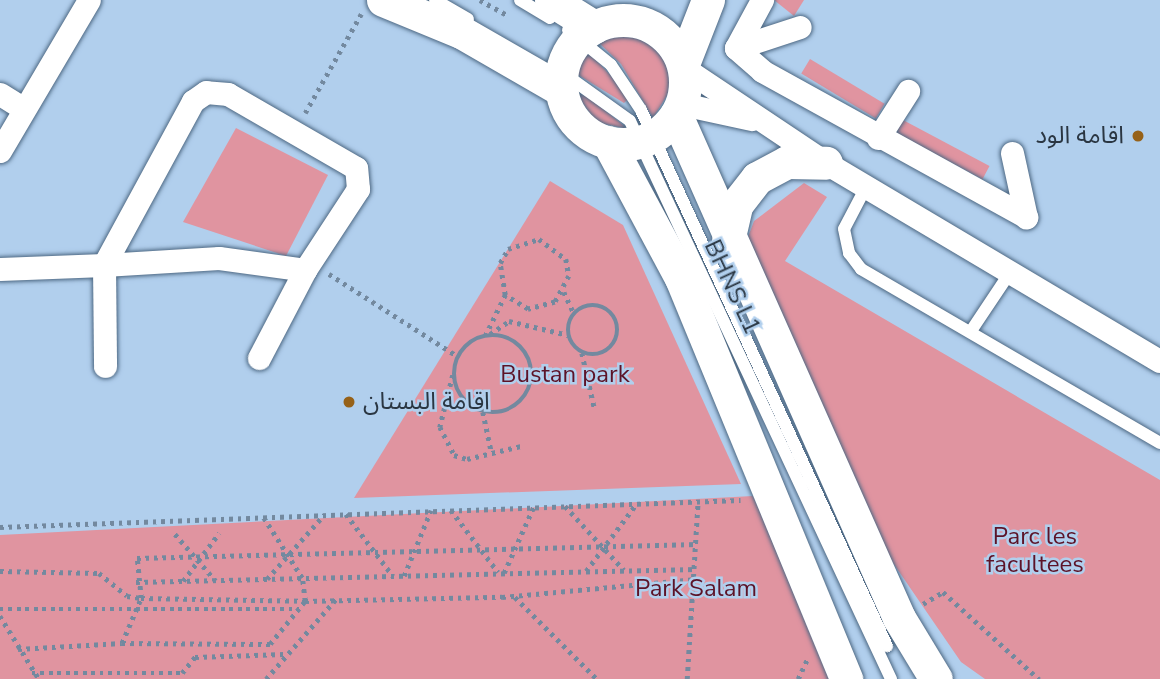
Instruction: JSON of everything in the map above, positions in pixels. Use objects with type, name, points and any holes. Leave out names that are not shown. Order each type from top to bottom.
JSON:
[{"type":"main road","points":[[383,0],[461,32],[562,81],[575,121],[652,128]]},
{"type":"main road","points":[[551,0],[592,29],[652,27],[684,66]]},
{"type":"main road","points":[[562,81],[592,29],[647,0]]},
{"type":"main road","points":[[708,0],[684,66],[652,128],[681,278],[846,679]]},
{"type":"main road","points":[[652,128],[728,241],[899,618],[936,679]]},
{"type":"main road","points":[[728,241],[736,205],[757,178],[787,162],[826,163]]},
{"type":"street","points":[[0,151],[89,0]]},
{"type":"street","points":[[736,48],[762,0]]},
{"type":"street","points":[[736,48],[800,27]]},
{"type":"street","points":[[736,48],[762,71],[877,138],[1026,218],[1013,153]]},
{"type":"street","points":[[684,66],[758,120],[826,163],[1009,274],[1160,361]]},
{"type":"street","points":[[877,138],[908,91]]},
{"type":"street","points":[[105,366],[104,265],[193,101],[206,92],[228,94],[296,129],[346,157],[359,176],[358,190],[308,266],[259,358]]},
{"type":"street","points":[[0,94],[24,109]]},
{"type":"street","points":[[652,128],[758,120]]},
{"type":"street","points":[[0,269],[244,258],[308,266]]},
{"type":"lane","points":[[436,0],[562,81]]},
{"type":"lane","name":"BHNS L1","points":[[520,0],[592,29],[652,128],[900,679]]},
{"type":"lane","name":"BHNS L1","points":[[652,128],[891,679]]},
{"type":"lane","points":[[866,187],[844,229],[849,253],[861,269],[1160,443]]},
{"type":"lane","points":[[971,331],[1009,274]]},
{"type":"path","points":[[296,129],[369,0]]},
{"type":"path","points":[[487,335],[505,295],[499,263],[508,249],[539,239],[566,259],[564,292],[574,313],[568,335]]},
{"type":"path","points":[[308,266],[457,356]]},
{"type":"path","points":[[505,295],[528,309],[542,308],[564,292]]},
{"type":"path","points":[[574,313],[594,304],[618,325],[618,336],[604,353],[582,352]]},
{"type":"path","points":[[521,446],[467,458],[442,441],[457,356],[509,321],[568,335],[582,352],[595,410]]},
{"type":"path","points":[[483,412],[513,408],[532,380],[522,347],[487,335]]},
{"type":"path","points":[[453,374],[458,393],[483,412],[491,452]]},
{"type":"path","points":[[0,527],[773,498]]},
{"type":"path","points":[[687,679],[697,569],[698,501]]},
{"type":"path","points":[[586,571],[638,502]]},
{"type":"path","points":[[565,505],[624,570]]},
{"type":"path","points":[[501,573],[517,550],[534,506]]},
{"type":"path","points":[[404,576],[431,510]]},
{"type":"path","points":[[450,510],[476,551],[501,573]]},
{"type":"path","points":[[346,513],[393,576]]},
{"type":"path","points":[[266,579],[325,514]]},
{"type":"path","points":[[19,649],[121,643],[270,643],[305,601],[302,578],[262,517]]},
{"type":"path","points":[[182,582],[198,557],[219,533]]},
{"type":"path","points":[[175,534],[198,557],[216,581]]},
{"type":"path","points":[[121,643],[141,598],[136,582],[137,558],[698,544]]},
{"type":"path","points":[[136,582],[697,569]]},
{"type":"path","points":[[0,571],[99,573],[127,596],[141,598],[305,601],[337,598],[514,596],[696,579]]},
{"type":"path","points":[[899,618],[943,593],[1039,679]]},
{"type":"path","points":[[514,596],[597,679]]},
{"type":"path","points":[[266,679],[284,654],[337,598]]},
{"type":"path","points":[[0,609],[135,612],[299,609]]},
{"type":"path","points":[[0,616],[32,673],[39,679]]},
{"type":"path","points":[[32,673],[182,673],[195,657],[284,654]]},
{"type":"green space","points":[[774,0],[804,0],[794,16]]},
{"type":"green space","points":[[623,33],[649,41],[667,62],[671,89],[653,118],[621,64],[597,41]]},
{"type":"green space","points":[[586,50],[617,82],[628,99],[624,103],[575,73]]},
{"type":"green space","points":[[810,59],[885,104],[876,118],[801,74]]},
{"type":"green space","points":[[576,93],[588,97],[628,129],[596,122]]},
{"type":"green space","points":[[903,120],[990,166],[982,179],[896,133]]},
{"type":"green space","points":[[236,128],[328,175],[286,256],[183,222]]},
{"type":"green space","name":"Bustan park","points":[[550,181],[623,225],[741,484],[354,498]]},
{"type":"green space","name":"Parc les facultees","points":[[804,183],[827,197],[785,261],[1160,480],[1160,679],[985,679],[961,662],[856,509],[748,237],[754,221]]},
{"type":"green space","name":"Park Salam","points":[[753,496],[835,679],[0,679],[0,535]]},
{"type":"place","name":"اقامة الود","points":[[1138,136]]},
{"type":"place","name":"اقامة البستان","points":[[349,402]]}]
